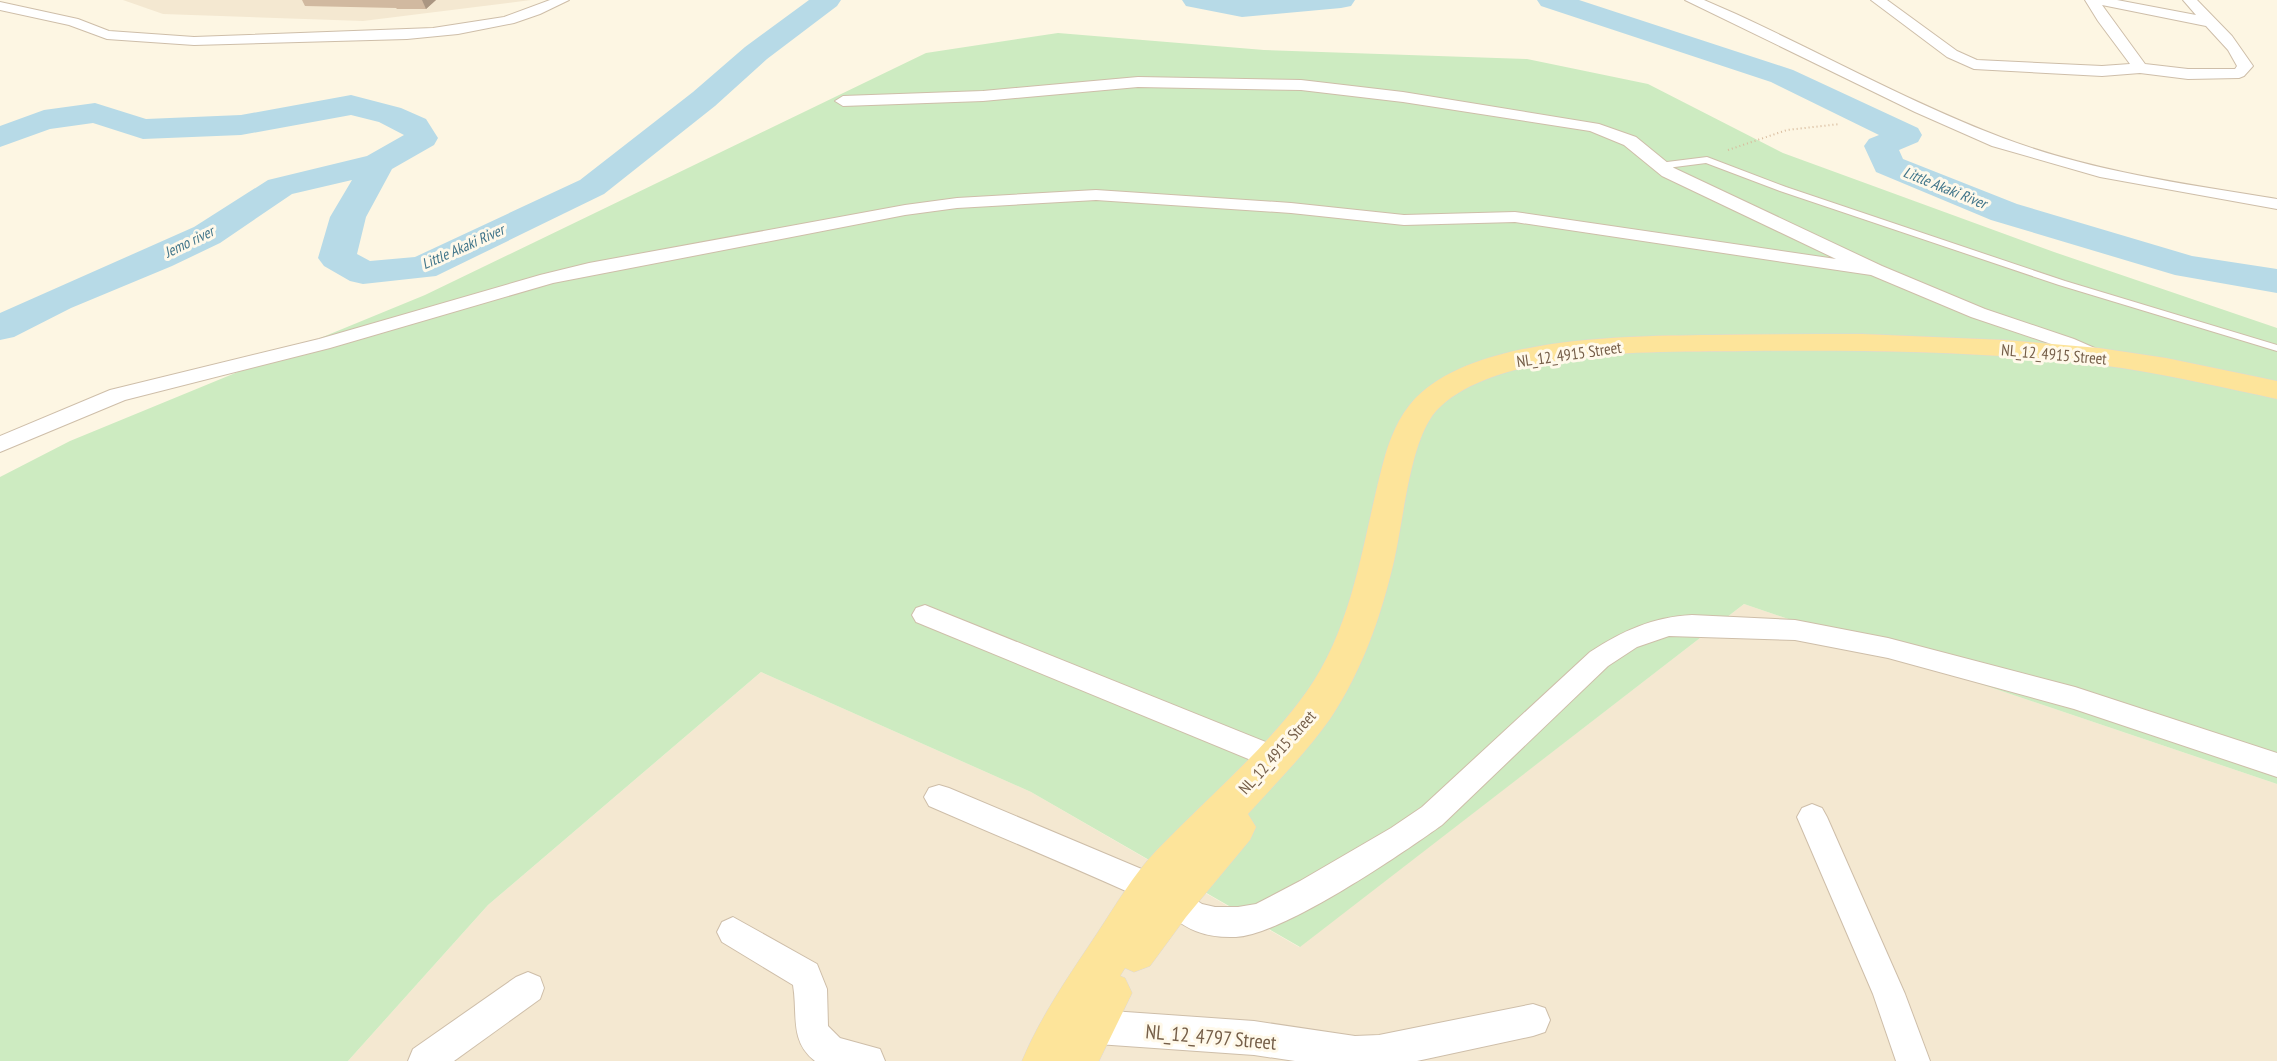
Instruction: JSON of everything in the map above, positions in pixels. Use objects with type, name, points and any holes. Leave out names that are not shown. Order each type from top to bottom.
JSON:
[{"type":"main road","name":"NL_12_4915 Street","points":[[1045,1061],[1078,1025],[1128,960],[1162,895],[1170,865],[1273,757],[1315,709],[1349,651],[1373,582],[1412,422],[1437,394],[1454,382],[1525,358],[1607,347],[1656,344],[1887,344],[2099,357],[2161,366],[2277,390]]},
{"type":"main road","name":"NL_12_4915 Street","points":[[1162,895],[1330,714],[1351,680],[1377,621],[1419,438],[1432,416],[1468,387],[1532,365],[1573,358],[1614,354],[1757,350],[1873,352],[2050,360],[2136,369],[2277,397]]},
{"type":"main road","name":"NL_12_4915 Street","points":[[1075,1061],[1078,1025]]},
{"type":"street","points":[[0,6],[74,22],[107,35],[194,41],[416,34],[470,30],[512,20],[562,0]]},
{"type":"street","points":[[1692,0],[1745,22],[1998,142],[2093,169],[2277,204]]},
{"type":"street","points":[[1878,0],[1952,54],[1974,64],[2102,71],[2140,68],[2188,74],[2239,73],[2245,66],[2238,50],[2190,0]]},
{"type":"street","points":[[2140,68],[2131,53],[2098,14],[2094,0],[2209,22]]},
{"type":"street","points":[[843,101],[983,96],[1138,82],[1312,85],[1541,117],[1593,127],[1630,141],[1668,172],[1875,270],[1978,313],[2067,343],[2099,357]]},
{"type":"street","points":[[0,445],[117,395],[323,344],[547,279],[905,210],[957,203],[1036,196],[1096,195],[1291,208],[1404,220],[1515,217],[1875,270]]},
{"type":"street","points":[[925,615],[1273,757]]},
{"type":"street","points":[[939,796],[1162,895],[1195,917],[1215,922],[1238,922],[1261,917],[1311,891],[1402,837],[1432,816],[1599,658],[1628,640],[1668,626],[1738,626],[1795,630],[1888,648],[2075,698],[2277,765]]},
{"type":"street","points":[[1812,817],[1889,994],[1913,1061]]},
{"type":"street","points":[[733,932],[806,975],[810,984],[809,1021],[814,1039],[824,1048],[840,1055],[868,1061]]},
{"type":"street","points":[[425,1061],[528,988]]},
{"type":"street","name":"NL_12_4797 Street","points":[[1078,1025],[1254,1038],[1355,1053],[1379,1052],[1533,1020]]},
{"type":"lane","points":[[1659,166],[1707,160],[1783,189],[2062,283],[2277,348]]},
{"type":"path","points":[[1707,160],[1735,146],[1787,130],[1840,124]]},
{"type":"shaded area","points":[[123,0],[531,0],[363,21],[163,14]]},
{"type":"shaded area","points":[[1744,604],[2277,784],[2277,1061],[348,1061],[488,905],[761,672],[1031,792],[1299,947]]},
{"type":"green space","points":[[1058,33],[1264,50],[1527,59],[1648,84],[1783,153],[2054,252],[2277,328],[2277,784],[1744,604],[1300,947],[1031,792],[761,672],[488,905],[348,1061],[0,1061],[0,477],[70,441],[425,295],[926,53]]},
{"type":"waterway","name":"Little Akaki River","points":[[379,163],[348,217],[337,258],[363,273],[423,268],[592,187],[704,99],[756,53],[827,0]]},
{"type":"waterway","name":"Little Akaki River","points":[[1196,0],[1242,9],[1341,0]]},
{"type":"waterway","name":"Little Akaki River","points":[[1551,0],[1782,76],[1906,135],[1881,146],[1888,165],[2004,212],[2188,267],[2277,281]]},
{"type":"waterway","name":"Little Akaki River","points":[[0,137],[44,120],[95,113],[143,129],[241,125],[351,105],[390,115],[415,126],[422,138],[379,163]]},
{"type":"waterway","name":"Jemo river","points":[[0,328],[57,300],[159,258],[207,235],[280,187],[379,163]]}]
